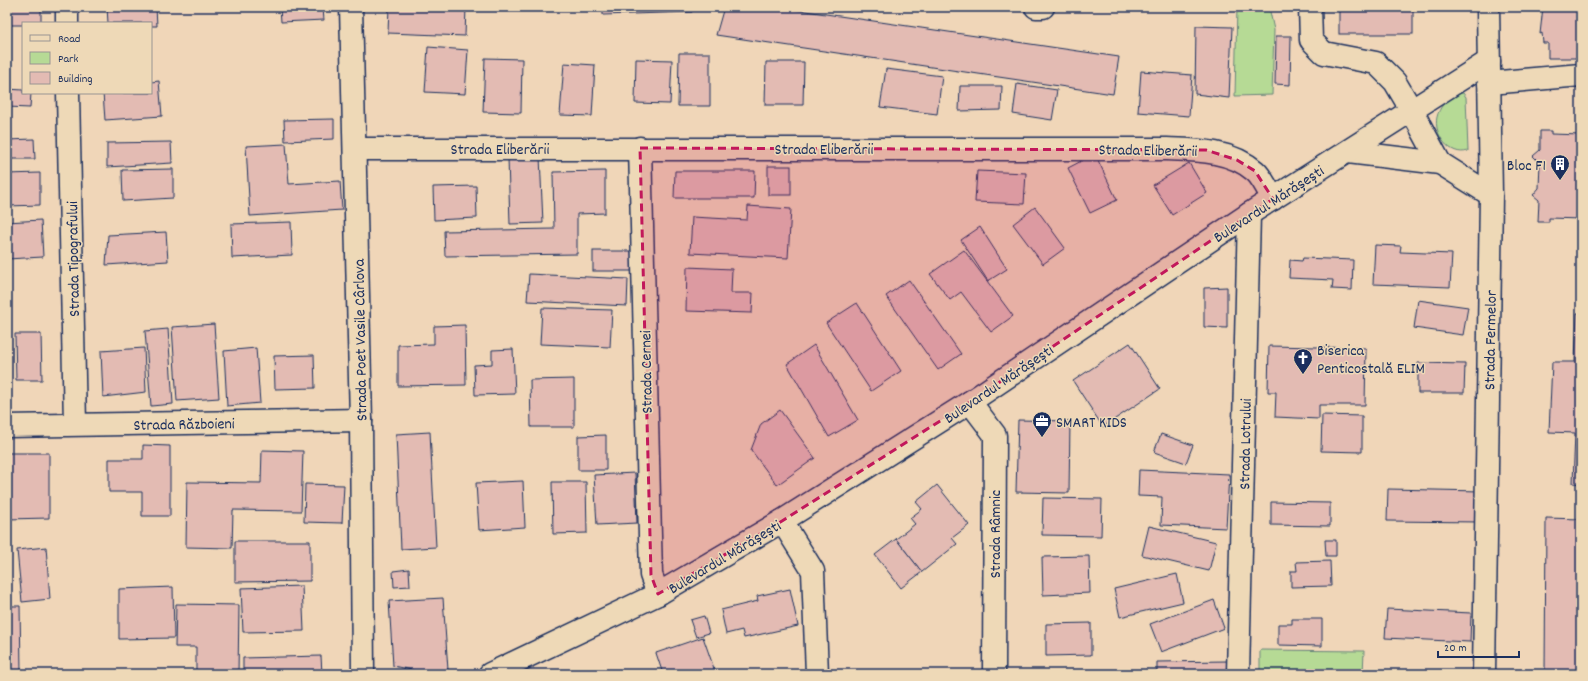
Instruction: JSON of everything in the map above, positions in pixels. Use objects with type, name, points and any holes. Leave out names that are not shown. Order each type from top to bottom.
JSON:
[{"type":"street","points":[[67,7],[67,22]]},
{"type":"street","name":"Strada Poet Vasile Cârlova","points":[[351,7],[361,420],[363,674]]},
{"type":"street","points":[[1036,7],[1043,7]]},
{"type":"street","points":[[1310,7],[1310,40],[1324,53],[1376,63],[1395,82],[1440,163]]},
{"type":"street","name":"Strada Fermelor","points":[[1484,674],[1491,195],[1488,7]]},
{"type":"street","points":[[1489,72],[1581,75]]},
{"type":"street","name":"Bulevardul Mărășești","points":[[490,674],[658,594],[782,521],[970,402],[1249,214],[1412,111],[1489,72]]},
{"type":"street","name":"Strada Tipografului","points":[[68,94],[75,424]]},
{"type":"street","name":"Strada Cernei","points":[[640,148],[651,575],[658,594]]},
{"type":"street","name":"Strada Eliberării","points":[[355,149],[1167,148],[1206,150],[1237,160],[1255,171],[1273,199]]},
{"type":"street","points":[[1348,152],[1440,163],[1491,195]]},
{"type":"street","name":"Strada Lotrului","points":[[1238,674],[1249,214]]},
{"type":"street","name":"Strada Râmnic","points":[[970,402],[995,435],[994,674]]},
{"type":"street","name":"Strada Războieni","points":[[7,426],[361,420]]},
{"type":"street","points":[[782,521],[813,571],[817,674]]},
{"type":"highlighted area","points":[[640,148],[1206,150],[1237,160],[1255,171],[1273,199],[970,402],[782,521],[658,594],[651,575]]},
{"type":"green space","points":[[1237,7],[1269,7],[1274,30],[1272,95],[1235,96]]},
{"type":"green space","points":[[1463,93],[1466,97],[1468,151],[1461,152],[1455,151],[1444,143],[1440,137],[1436,124],[1438,114],[1445,102],[1453,94]]},
{"type":"green space","points":[[1260,650],[1364,651],[1363,674],[1260,674]]},
{"type":"building","points":[[7,7],[41,7],[41,22],[22,22],[22,25],[7,25]]},
{"type":"building","points":[[107,7],[156,7],[157,26],[152,26],[152,22],[108,22]]},
{"type":"building","points":[[280,7],[345,8],[323,9],[324,20],[281,22]]},
{"type":"building","points":[[389,7],[466,7],[465,36],[388,33]]},
{"type":"building","points":[[603,7],[692,7],[692,12],[603,15]]},
{"type":"building","points":[[724,7],[778,7],[1119,57],[1113,94],[716,35]]},
{"type":"building","points":[[1339,7],[1413,7],[1413,34],[1339,34]]},
{"type":"building","points":[[1543,7],[1581,7],[1581,58],[1548,58],[1548,43],[1543,43],[1542,33],[1540,34]]},
{"type":"building","points":[[1196,26],[1232,27],[1229,98],[1195,94]]},
{"type":"building","points":[[1276,36],[1291,36],[1290,85],[1275,84]]},
{"type":"building","points":[[428,47],[468,50],[465,94],[425,92]]},
{"type":"building","points":[[679,53],[710,53],[710,106],[678,106]]},
{"type":"building","points":[[485,58],[522,59],[521,113],[483,112]]},
{"type":"building","points":[[636,59],[672,60],[670,104],[635,103]]},
{"type":"building","points":[[766,62],[804,62],[803,105],[765,105]]},
{"type":"building","points":[[564,63],[595,65],[592,116],[560,115]]},
{"type":"building","points":[[886,69],[942,76],[937,114],[880,107]]},
{"type":"building","points":[[1141,71],[1192,75],[1189,116],[1138,112]]},
{"type":"building","points":[[159,81],[162,116],[105,120],[103,94],[152,94],[152,82]]},
{"type":"building","points":[[1017,84],[1057,90],[1052,120],[1013,114]]},
{"type":"building","points":[[960,86],[1002,86],[1001,110],[959,111]]},
{"type":"building","points":[[7,89],[22,90],[22,94],[31,94],[30,108],[7,107]]},
{"type":"building","points":[[334,119],[334,139],[285,141],[284,120]]},
{"type":"building","name":"Bloc F1","points":[[1540,131],[1551,131],[1551,134],[1581,135],[1581,219],[1549,218],[1549,222],[1538,222],[1539,200],[1533,195],[1539,188],[1540,163],[1533,156],[1540,150]]},
{"type":"building","points":[[34,139],[35,159],[7,159],[7,140]]},
{"type":"building","points":[[171,142],[172,163],[107,167],[107,143]]},
{"type":"building","points":[[286,144],[289,184],[340,181],[342,210],[250,216],[246,146]]},
{"type":"building","points":[[1095,154],[1117,200],[1090,213],[1068,168]]},
{"type":"building","points":[[540,157],[543,223],[510,224],[508,158]]},
{"type":"building","points":[[1189,163],[1207,193],[1172,215],[1153,185]]},
{"type":"building","points":[[768,166],[791,166],[791,195],[768,195]]},
{"type":"building","points":[[173,169],[173,198],[123,201],[122,170]]},
{"type":"building","points":[[605,171],[605,213],[577,214],[577,254],[445,256],[444,231],[554,229],[553,172]]},
{"type":"building","points":[[675,171],[755,171],[754,198],[674,198]]},
{"type":"building","points":[[977,171],[1026,173],[1024,204],[975,202]]},
{"type":"building","points":[[40,173],[40,205],[7,206],[7,174]]},
{"type":"building","points":[[476,186],[477,218],[434,220],[433,187]]},
{"type":"building","points":[[748,206],[791,209],[788,258],[690,253],[692,217],[747,220]]},
{"type":"building","points":[[1035,207],[1065,248],[1043,264],[1013,224]]},
{"type":"building","points":[[41,220],[43,257],[7,259],[7,222]]},
{"type":"building","points":[[291,222],[292,255],[232,258],[231,224]]},
{"type":"building","points":[[980,227],[1007,269],[988,281],[961,240]]},
{"type":"building","points":[[166,232],[168,261],[106,265],[108,235]]},
{"type":"building","points":[[1375,245],[1401,246],[1400,252],[1452,254],[1450,287],[1373,284]]},
{"type":"building","points":[[964,250],[1013,316],[991,332],[961,292],[950,300],[930,274]]},
{"type":"building","points":[[593,251],[642,251],[642,271],[593,271]]},
{"type":"building","points":[[1303,258],[1353,260],[1352,290],[1332,289],[1333,280],[1289,278],[1290,260],[1302,261]]},
{"type":"building","points":[[687,267],[732,269],[731,293],[753,293],[752,313],[686,311]]},
{"type":"building","points":[[529,274],[628,279],[627,306],[527,301]]},
{"type":"building","points":[[909,280],[961,354],[938,370],[886,296]]},
{"type":"building","points":[[1227,287],[1227,328],[1204,327],[1204,288]]},
{"type":"building","points":[[1418,300],[1468,307],[1463,335],[1414,328]]},
{"type":"building","points":[[857,303],[901,371],[871,391],[826,323]]},
{"type":"building","points":[[542,308],[612,310],[610,347],[540,344]]},
{"type":"building","points":[[1577,313],[1581,313],[1581,484],[1573,483],[1575,433],[1549,432],[1552,362],[1575,362]]},
{"type":"building","points":[[214,324],[219,398],[177,401],[172,327]]},
{"type":"building","points":[[465,325],[466,385],[398,386],[398,345],[434,344],[434,326]]},
{"type":"building","points":[[168,329],[173,404],[151,406],[145,331]]},
{"type":"building","points":[[15,334],[41,334],[42,380],[16,380]]},
{"type":"building","points":[[1130,343],[1160,389],[1103,427],[1073,381]]},
{"type":"building","points":[[814,345],[858,420],[829,437],[787,364]]},
{"type":"building","points":[[1269,346],[1366,348],[1365,405],[1319,405],[1319,419],[1275,417],[1276,392],[1268,392]]},
{"type":"building","points":[[144,348],[146,392],[103,397],[101,351]]},
{"type":"building","points":[[256,348],[260,403],[227,406],[224,351]]},
{"type":"building","points":[[513,349],[515,394],[475,395],[474,365],[492,364],[492,350]]},
{"type":"building","points":[[314,355],[315,388],[275,389],[274,356]]},
{"type":"building","points":[[1418,363],[1465,364],[1464,393],[1418,393]]},
{"type":"building","points":[[574,379],[574,427],[531,427],[530,380]]},
{"type":"building","points":[[780,410],[815,458],[777,485],[751,450],[761,424]]},
{"type":"building","points":[[1322,415],[1362,416],[1362,452],[1321,451]]},
{"type":"building","points":[[1018,420],[1070,421],[1069,493],[1016,492]]},
{"type":"building","points":[[430,432],[436,547],[401,549],[396,434]]},
{"type":"building","points":[[1161,434],[1193,445],[1186,463],[1154,452]]},
{"type":"building","points":[[606,435],[606,470],[578,470],[578,436]]},
{"type":"building","points":[[143,445],[170,446],[170,516],[142,516],[142,492],[109,492],[109,459],[143,459]]},
{"type":"building","points":[[262,450],[303,451],[301,511],[233,510],[232,548],[186,547],[187,482],[261,483]]},
{"type":"building","points":[[7,453],[49,453],[49,518],[7,519]]},
{"type":"building","points":[[1139,470],[1229,474],[1226,528],[1161,525],[1162,497],[1138,496]]},
{"type":"building","points":[[635,473],[637,523],[597,525],[594,475]]},
{"type":"building","points":[[523,481],[525,527],[479,530],[476,483]]},
{"type":"building","points":[[552,482],[586,482],[587,533],[553,534]]},
{"type":"building","points":[[305,484],[344,485],[342,523],[304,522]]},
{"type":"building","points":[[937,485],[969,525],[952,538],[957,544],[922,572],[896,539],[915,524],[910,518],[922,509],[916,502]]},
{"type":"building","points":[[1388,489],[1481,491],[1480,522],[1387,521]]},
{"type":"building","points":[[1043,498],[1102,499],[1101,536],[1042,535]]},
{"type":"building","points":[[1271,502],[1330,503],[1330,526],[1271,525]]},
{"type":"building","points":[[1546,518],[1581,519],[1581,674],[1545,674]]},
{"type":"building","points":[[1149,526],[1216,542],[1209,571],[1142,555]]},
{"type":"building","points":[[896,539],[922,572],[901,588],[875,555]]},
{"type":"building","points":[[1325,540],[1336,540],[1336,556],[1326,556]]},
{"type":"building","points":[[235,541],[310,541],[310,581],[235,582]]},
{"type":"building","points":[[46,547],[50,599],[22,602],[17,550]]},
{"type":"building","points":[[1089,556],[1090,593],[1043,595],[1042,557]]},
{"type":"building","points":[[1330,561],[1331,586],[1291,587],[1291,571],[1297,571],[1296,562]]},
{"type":"building","points":[[409,569],[410,586],[394,587],[393,571]]},
{"type":"building","points":[[1177,574],[1183,602],[1120,617],[1114,589]]},
{"type":"building","points":[[302,586],[304,631],[243,632],[241,588]]},
{"type":"building","points":[[173,587],[174,638],[119,639],[119,589]]},
{"type":"building","points":[[790,589],[798,626],[744,638],[742,630],[726,634],[721,610],[758,601],[757,596]]},
{"type":"building","points":[[443,598],[448,670],[421,672],[393,666],[389,601]]},
{"type":"building","points":[[1214,600],[1224,628],[1161,652],[1150,624]]},
{"type":"building","points":[[176,604],[239,605],[238,674],[196,674],[196,647],[175,647]]},
{"type":"building","points":[[7,606],[20,606],[21,672],[7,673]]},
{"type":"building","points":[[1387,609],[1471,613],[1470,642],[1385,638]]},
{"type":"building","points":[[704,616],[709,633],[696,637],[690,620]]},
{"type":"building","points":[[1292,619],[1322,619],[1322,646],[1278,645],[1278,624],[1292,624]]},
{"type":"building","points":[[1091,623],[1091,655],[1046,656],[1046,624]]},
{"type":"building","points":[[703,637],[716,674],[663,674],[656,653]]},
{"type":"building","points":[[321,656],[322,674],[243,674],[243,658]]},
{"type":"building","points":[[1228,661],[1228,674],[1157,674],[1157,662]]},
{"type":"place","name":"Bloc F1","points":[[1560,181]]},
{"type":"place","name":"Biserica Penticostală ELIM","points":[[1303,375]]},
{"type":"place","name":"SMART KIDS","points":[[1042,438]]}]
